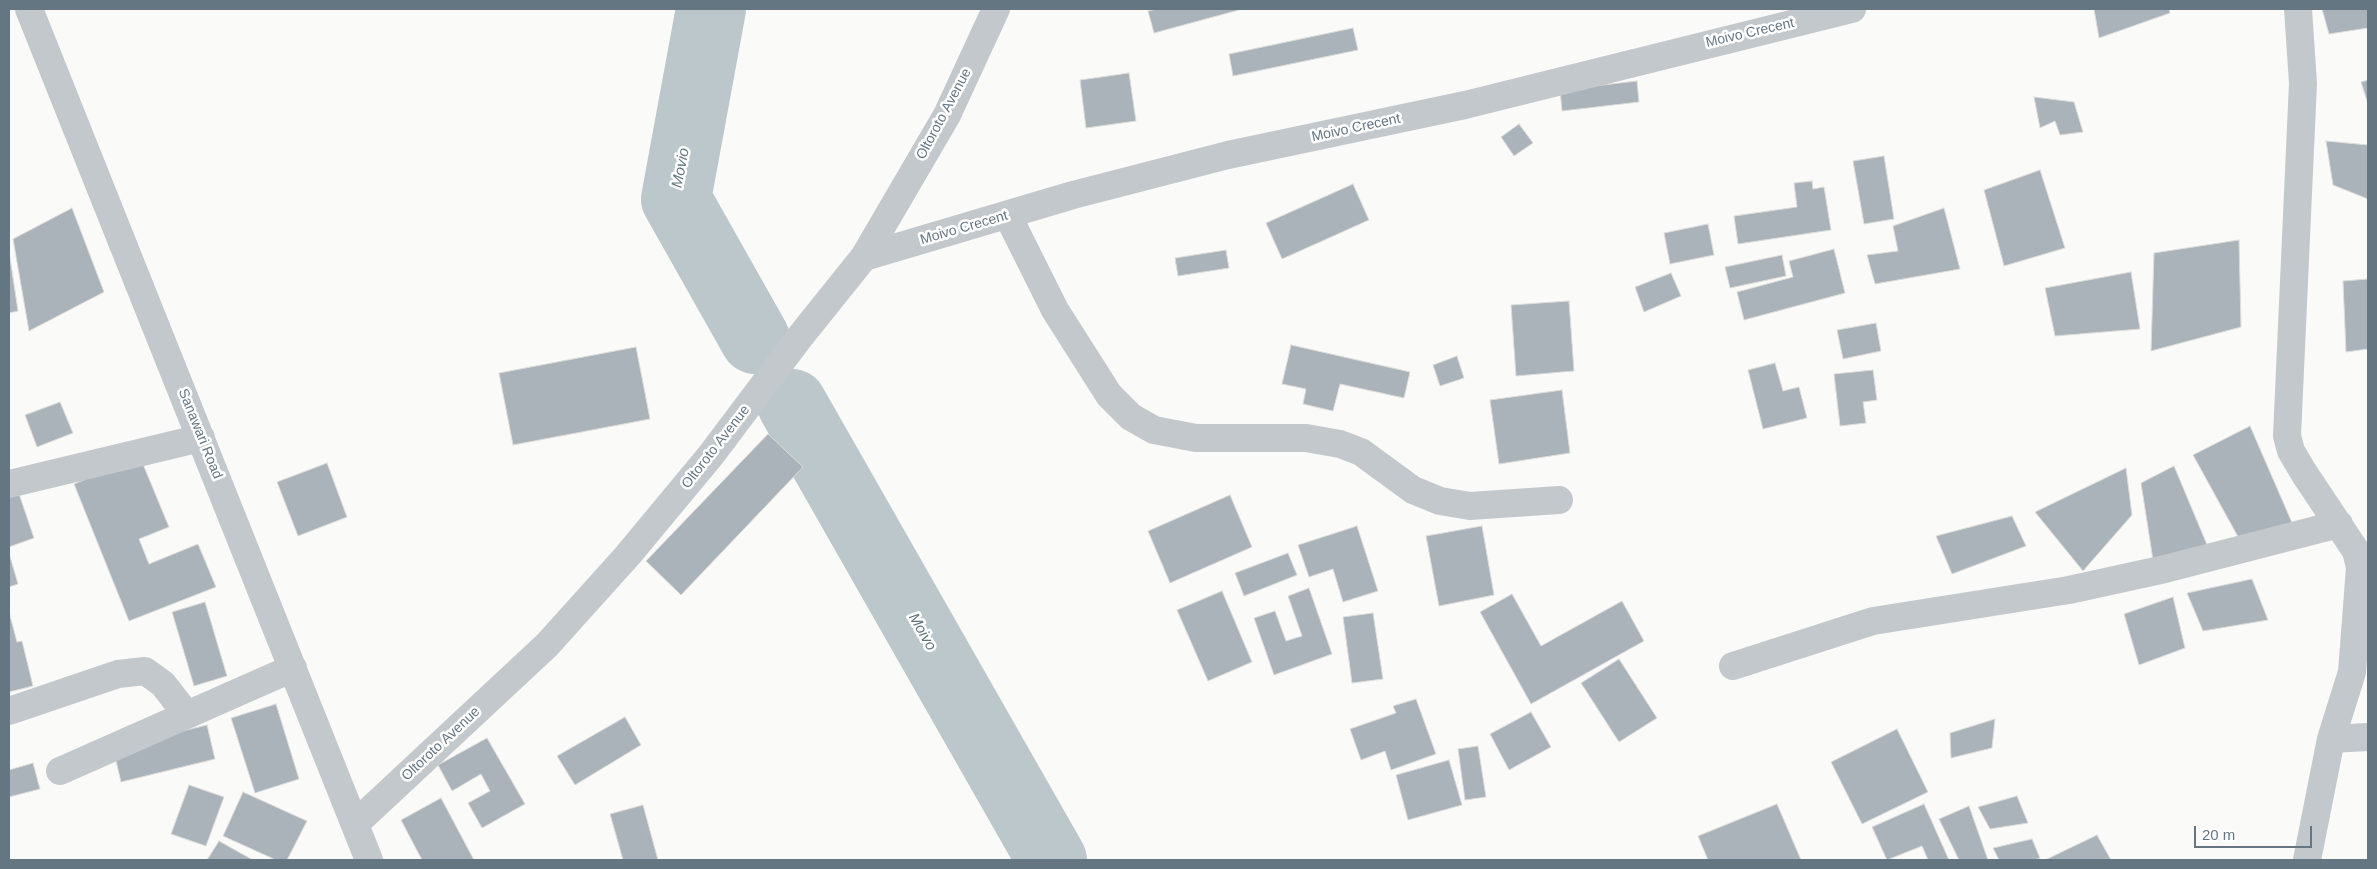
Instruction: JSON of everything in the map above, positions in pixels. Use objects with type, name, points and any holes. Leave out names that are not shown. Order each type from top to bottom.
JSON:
[{"type":"street","name":"Sanawari Road","points":[[29,9],[369,860]]},
{"type":"street","name":"Oltoroto Avenue","points":[[355,824],[547,646],[628,555],[711,455],[799,338],[864,258],[947,115],[996,9]]},
{"type":"street","name":"Moivo Crecent","points":[[864,258],[1073,196],[1228,155],[1465,104],[1852,9]]},
{"type":"street","points":[[2298,9],[2303,83],[2287,436],[2291,451],[2356,551],[2364,568],[2352,672],[2331,739],[2307,860]]},
{"type":"street","points":[[1008,216],[1055,310],[1109,395],[1131,417],[1154,430],[1196,438],[1306,438],[1340,444],[1361,452],[1413,490],[1440,502],[1470,506],[1559,500]]},
{"type":"street","points":[[9,484],[201,438]]},
{"type":"street","points":[[1733,666],[1873,621],[2069,590],[2165,569],[2339,524]]},
{"type":"street","points":[[60,771],[293,668]]},
{"type":"street","points":[[9,711],[118,674],[145,671],[163,684],[187,715]]},
{"type":"street","points":[[2331,739],[2368,736]]},
{"type":"building","points":[[1157,9],[1239,10],[1154,33],[1148,11]]},
{"type":"building","points":[[2094,9],[2169,9],[2170,13],[2099,38]]},
{"type":"building","points":[[2322,9],[2368,9],[2368,28],[2329,34]]},
{"type":"building","points":[[1353,28],[1358,50],[1233,76],[1229,54]]},
{"type":"building","points":[[1129,73],[1136,121],[1086,128],[1080,80]]},
{"type":"building","points":[[2368,80],[2368,104],[2361,82]]},
{"type":"building","points":[[1637,81],[1639,102],[1562,111],[1560,90]]},
{"type":"building","points":[[2034,97],[2074,102],[2083,132],[2060,135],[2055,121],[2040,128]]},
{"type":"building","points":[[1519,124],[1533,143],[1514,156],[1501,137]]},
{"type":"building","points":[[2326,141],[2368,145],[2368,199],[2333,185]]},
{"type":"building","points":[[1884,156],[1894,219],[1864,224],[1853,161]]},
{"type":"building","points":[[2040,170],[2065,248],[2004,266],[1984,190]]},
{"type":"building","points":[[1812,181],[1813,189],[1824,187],[1831,230],[1738,244],[1734,216],[1797,207],[1794,183]]},
{"type":"building","points":[[1353,184],[1369,220],[1282,259],[1266,223]]},
{"type":"building","points":[[72,208],[104,292],[29,331],[13,239]]},
{"type":"building","points":[[1944,208],[1960,269],[1875,284],[1867,255],[1898,251],[1893,226]]},
{"type":"building","points":[[1708,224],[1714,255],[1670,264],[1664,233]]},
{"type":"building","points":[[2239,240],[2241,327],[2151,351],[2154,253]]},
{"type":"building","points":[[1834,249],[1845,293],[1744,320],[1737,292],[1793,277],[1789,261]]},
{"type":"building","points":[[1226,250],[1229,268],[1178,276],[1175,258]]},
{"type":"building","points":[[9,251],[18,311],[9,313]]},
{"type":"building","points":[[1782,255],[1786,276],[1730,288],[1725,267]]},
{"type":"building","points":[[2131,272],[2140,329],[2055,336],[2045,288]]},
{"type":"building","points":[[1671,273],[1681,296],[1644,312],[1635,287]]},
{"type":"building","points":[[2368,279],[2368,349],[2346,352],[2343,281]]},
{"type":"building","points":[[1569,301],[1574,371],[1516,376],[1511,305]]},
{"type":"building","points":[[1876,323],[1881,351],[1843,359],[1837,330]]},
{"type":"building","points":[[1291,345],[1410,372],[1404,398],[1340,384],[1333,411],[1303,404],[1306,389],[1282,384]]},
{"type":"building","points":[[636,347],[650,419],[513,445],[499,373]]},
{"type":"building","points":[[1457,356],[1464,378],[1440,386],[1433,365]]},
{"type":"building","points":[[1775,363],[1783,391],[1799,387],[1807,418],[1763,429],[1748,370]]},
{"type":"building","points":[[1873,370],[1877,400],[1863,402],[1866,423],[1840,426],[1834,374]]},
{"type":"building","points":[[1562,390],[1570,453],[1499,464],[1490,400]]},
{"type":"building","points":[[60,402],[73,433],[37,447],[25,415]]},
{"type":"building","points":[[2250,426],[2293,525],[2242,544],[2193,455]]},
{"type":"building","points":[[768,434],[803,467],[681,595],[646,561]]},
{"type":"building","points":[[140,457],[169,527],[139,539],[149,564],[198,544],[216,587],[129,621],[74,484]]},
{"type":"building","points":[[327,463],[347,517],[298,536],[277,482]]},
{"type":"building","points":[[2174,466],[2208,547],[2153,560],[2141,483]]},
{"type":"building","points":[[2126,468],[2132,515],[2083,571],[2035,512]]},
{"type":"building","points":[[17,488],[34,538],[9,547],[9,491]]},
{"type":"building","points":[[1230,495],[1252,547],[1170,583],[1148,531]]},
{"type":"building","points":[[2012,516],[2026,546],[1952,574],[1936,536]]},
{"type":"building","points":[[1357,526],[1378,591],[1343,602],[1333,569],[1309,577],[1298,545]]},
{"type":"building","points":[[1482,526],[1494,595],[1439,606],[1426,536]]},
{"type":"building","points":[[9,553],[18,584],[9,587]]},
{"type":"building","points":[[1288,553],[1297,575],[1244,596],[1235,573]]},
{"type":"building","points":[[2252,579],[2268,620],[2203,631],[2187,593]]},
{"type":"building","points":[[1309,588],[1332,654],[1274,675],[1254,618],[1275,611],[1286,641],[1302,636],[1288,596]]},
{"type":"building","points":[[1222,591],[1252,662],[1208,681],[1177,610]]},
{"type":"building","points":[[1512,594],[1541,646],[1622,601],[1644,641],[1531,704],[1480,612]]},
{"type":"building","points":[[2173,597],[2185,648],[2139,665],[2124,614]]},
{"type":"building","points":[[205,602],[227,676],[194,686],[172,612]]},
{"type":"building","points":[[9,612],[17,642],[22,641],[33,686],[9,692]]},
{"type":"building","points":[[1373,613],[1383,679],[1352,683],[1343,617]]},
{"type":"building","points":[[1619,659],[1657,718],[1619,742],[1581,683]]},
{"type":"building","points":[[1416,699],[1436,754],[1391,770],[1385,751],[1361,760],[1350,729],[1396,713],[1393,706]]},
{"type":"building","points":[[276,704],[299,779],[255,793],[231,718]]},
{"type":"building","points":[[1531,712],[1551,747],[1509,770],[1490,734]]},
{"type":"building","points":[[625,717],[641,745],[575,785],[557,756]]},
{"type":"building","points":[[1995,719],[1992,748],[1951,758],[1950,733]]},
{"type":"building","points":[[207,725],[215,759],[121,782],[113,748]]},
{"type":"building","points":[[1897,729],[1928,792],[1862,824],[1831,762]]},
{"type":"building","points":[[487,738],[525,804],[482,828],[468,803],[490,791],[481,774],[452,791],[438,765]]},
{"type":"building","points":[[1478,746],[1486,797],[1465,800],[1458,749]]},
{"type":"building","points":[[1449,760],[1462,805],[1408,820],[1396,775]]},
{"type":"building","points":[[33,763],[40,789],[9,797],[9,770]]},
{"type":"building","points":[[189,785],[224,797],[206,846],[171,834]]},
{"type":"building","points":[[243,792],[307,821],[287,860],[276,860],[223,836]]},
{"type":"building","points":[[2017,796],[2028,823],[1990,829],[1978,807]]},
{"type":"building","points":[[441,798],[474,860],[422,860],[401,820]]},
{"type":"building","points":[[1777,804],[1801,860],[1708,860],[1698,836]]},
{"type":"building","points":[[1924,804],[1949,860],[1928,860],[1922,846],[1887,860],[1872,827]]},
{"type":"building","points":[[643,805],[658,860],[623,860],[610,814]]},
{"type":"building","points":[[1969,806],[1988,860],[1959,860],[1939,819]]},
{"type":"building","points":[[2097,835],[2111,860],[2045,860]]},
{"type":"building","points":[[2032,839],[2040,858],[2034,860],[1999,860],[1993,848]]},
{"type":"building","points":[[219,841],[253,860],[207,860]]},
{"type":"waterway","name":"Movio","points":[[711,9],[676,199],[755,339]]},
{"type":"waterway","name":"Moivo","points":[[792,404],[1052,860]]}]
